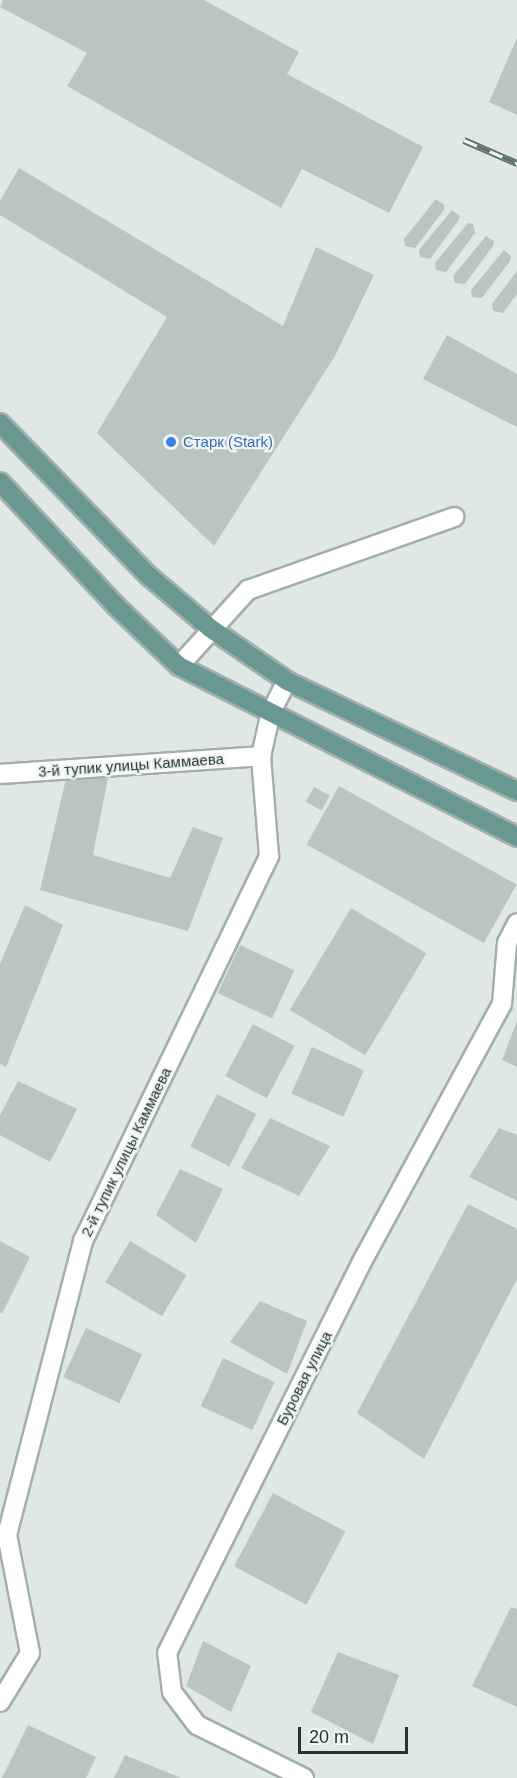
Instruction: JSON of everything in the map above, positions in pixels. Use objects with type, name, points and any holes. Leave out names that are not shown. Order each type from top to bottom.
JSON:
[{"type":"main road","points":[[0,423],[149,576],[210,628],[287,681],[517,791]]},
{"type":"main road","points":[[0,482],[116,606],[179,666],[517,837]]},
{"type":"street","points":[[179,666],[210,628],[248,590],[454,517]]},
{"type":"street","name":"2-й тупик улицы Каммаева","points":[[0,1702],[30,1653],[7,1535],[83,1241],[269,856],[261,756],[271,712],[287,681]]},
{"type":"street","name":"3-й тупик улицы Каммаева","points":[[0,774],[261,756]]},
{"type":"street","name":"Буровая улица","points":[[304,1778],[197,1725],[172,1692],[166,1653],[364,1258],[502,1004],[507,943],[517,923]]},
{"type":"building","points":[[3,0],[204,0],[299,52],[287,74],[423,147],[389,213],[302,169],[281,208],[67,86],[87,53],[0,7]]},
{"type":"building","points":[[517,38],[517,115],[489,102]]},
{"type":"building","points":[[19,168],[283,326],[316,247],[374,275],[335,356],[214,546],[97,433],[167,317],[0,215],[0,201]]},
{"type":"building","points":[[436,199],[444,205],[444,210],[415,248],[405,246],[404,239]]},
{"type":"building","points":[[452,210],[460,216],[458,221],[430,259],[420,257],[419,250]]},
{"type":"building","points":[[468,223],[473,224],[475,233],[446,272],[436,270],[435,263]]},
{"type":"building","points":[[486,236],[494,241],[493,246],[465,284],[455,283],[453,276]]},
{"type":"building","points":[[504,250],[511,256],[510,261],[482,298],[472,297],[471,290]]},
{"type":"building","points":[[517,271],[517,294],[503,313],[493,311],[492,304]]},
{"type":"building","points":[[447,335],[517,374],[517,427],[423,379]]},
{"type":"building","points":[[68,770],[109,773],[93,855],[170,878],[193,827],[223,838],[188,931],[40,890]]},
{"type":"building","points":[[339,786],[517,884],[484,943],[307,845]]},
{"type":"building","points":[[314,787],[330,796],[322,811],[306,802]]},
{"type":"building","points":[[25,905],[63,925],[6,1067],[0,1064],[0,964]]},
{"type":"building","points":[[351,908],[426,953],[365,1055],[290,1010]]},
{"type":"building","points":[[240,945],[294,970],[272,1018],[218,993]]},
{"type":"building","points":[[517,1021],[517,1067],[502,1060]]},
{"type":"building","points":[[253,1024],[294,1046],[267,1098],[225,1076]]},
{"type":"building","points":[[312,1047],[364,1070],[343,1117],[291,1094]]},
{"type":"building","points":[[18,1081],[77,1109],[50,1162],[0,1135],[0,1115]]},
{"type":"building","points":[[217,1094],[256,1114],[229,1167],[190,1147]]},
{"type":"building","points":[[270,1118],[330,1146],[299,1196],[241,1168]]},
{"type":"building","points":[[499,1128],[517,1135],[517,1201],[469,1177]]},
{"type":"building","points":[[180,1169],[223,1189],[196,1243],[156,1215]]},
{"type":"building","points":[[468,1204],[517,1229],[517,1279],[424,1459],[357,1413]]},
{"type":"building","points":[[0,1241],[30,1257],[2,1314],[0,1312]]},
{"type":"building","points":[[130,1241],[187,1275],[162,1316],[105,1282]]},
{"type":"building","points":[[260,1301],[307,1321],[287,1374],[230,1342]]},
{"type":"building","points":[[86,1328],[142,1354],[119,1403],[63,1377]]},
{"type":"building","points":[[223,1358],[275,1382],[252,1430],[201,1406]]},
{"type":"building","points":[[273,1493],[345,1531],[306,1605],[234,1566]]},
{"type":"building","points":[[511,1607],[517,1609],[517,1707],[472,1686]]},
{"type":"building","points":[[203,1641],[251,1666],[231,1712],[186,1686]]},
{"type":"building","points":[[338,1652],[399,1675],[373,1744],[311,1712]]},
{"type":"building","points":[[28,1725],[96,1757],[86,1778],[2,1778]]},
{"type":"building","points":[[125,1755],[181,1778],[114,1778]]},
{"type":"railway","points":[[464,140],[517,163]]},
{"type":"place","name":"Старк (Stark)","points":[[171,442]]}]
